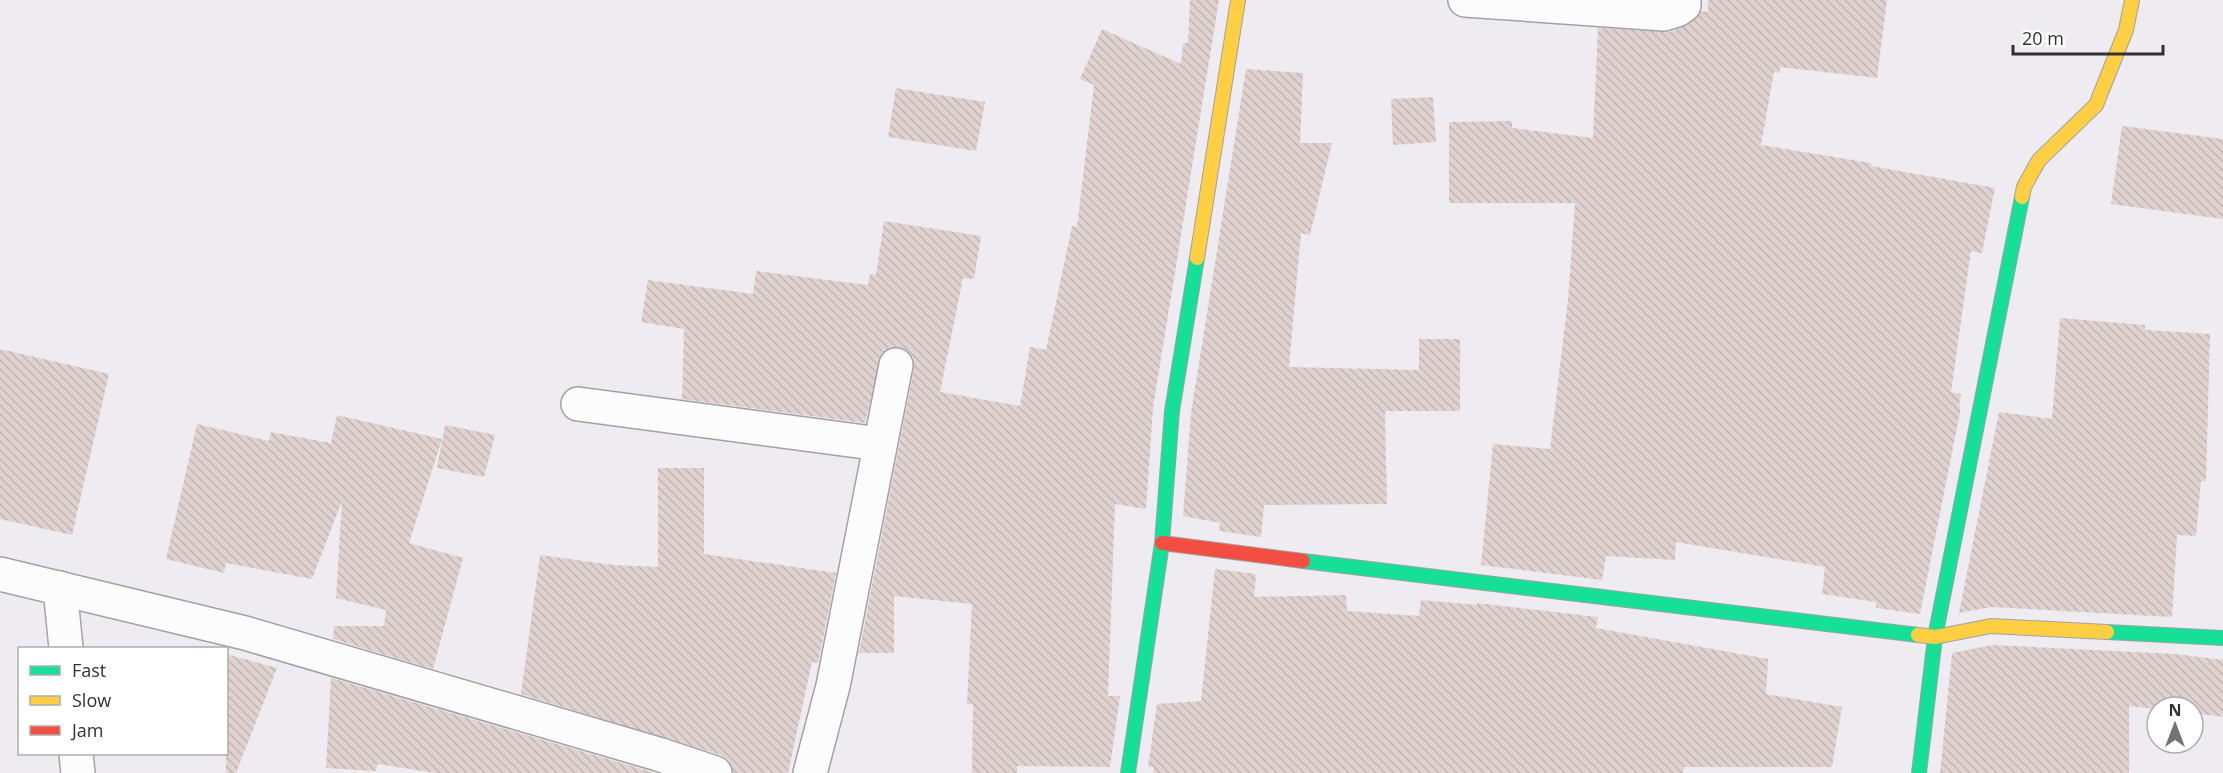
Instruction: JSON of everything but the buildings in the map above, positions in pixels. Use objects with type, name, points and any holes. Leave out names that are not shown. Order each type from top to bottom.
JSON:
[{"type":"street","points":[[1128,773],[1162,543],[1173,411],[1238,0]]},
{"type":"street","points":[[1465,0],[1664,14],[1677,10],[1684,0]]},
{"type":"street","points":[[1919,773],[1935,637],[2024,187],[2039,160],[2096,105],[2126,30],[2132,0]]},
{"type":"street","points":[[810,773],[833,686],[896,364]]},
{"type":"street","points":[[578,404],[880,444]]},
{"type":"street","points":[[1162,543],[1527,590],[1935,637],[1991,626],[2223,638]]},
{"type":"street","points":[[0,574],[245,633],[646,750],[715,773]]},
{"type":"street","points":[[60,588],[66,647]]},
{"type":"street","points":[[76,755],[78,773]]},
{"type":"traffic: fast","points":[[1919,773],[1935,637],[2022,197]]},
{"type":"traffic: fast","points":[[1128,773],[1162,543],[1172,411],[1197,258]]},
{"type":"traffic: fast","points":[[1303,561],[1918,635]]},
{"type":"traffic: fast","points":[[2107,632],[2223,638]]},
{"type":"traffic: slow","points":[[1197,258],[1238,0]]},
{"type":"traffic: slow","points":[[2022,197],[2024,187],[2039,160],[2096,105],[2126,30],[2132,0]]},
{"type":"traffic: slow","points":[[1918,635],[1935,637],[1991,626],[2107,632]]},
{"type":"traffic: jam","points":[[1162,543],[1303,561]]}]
